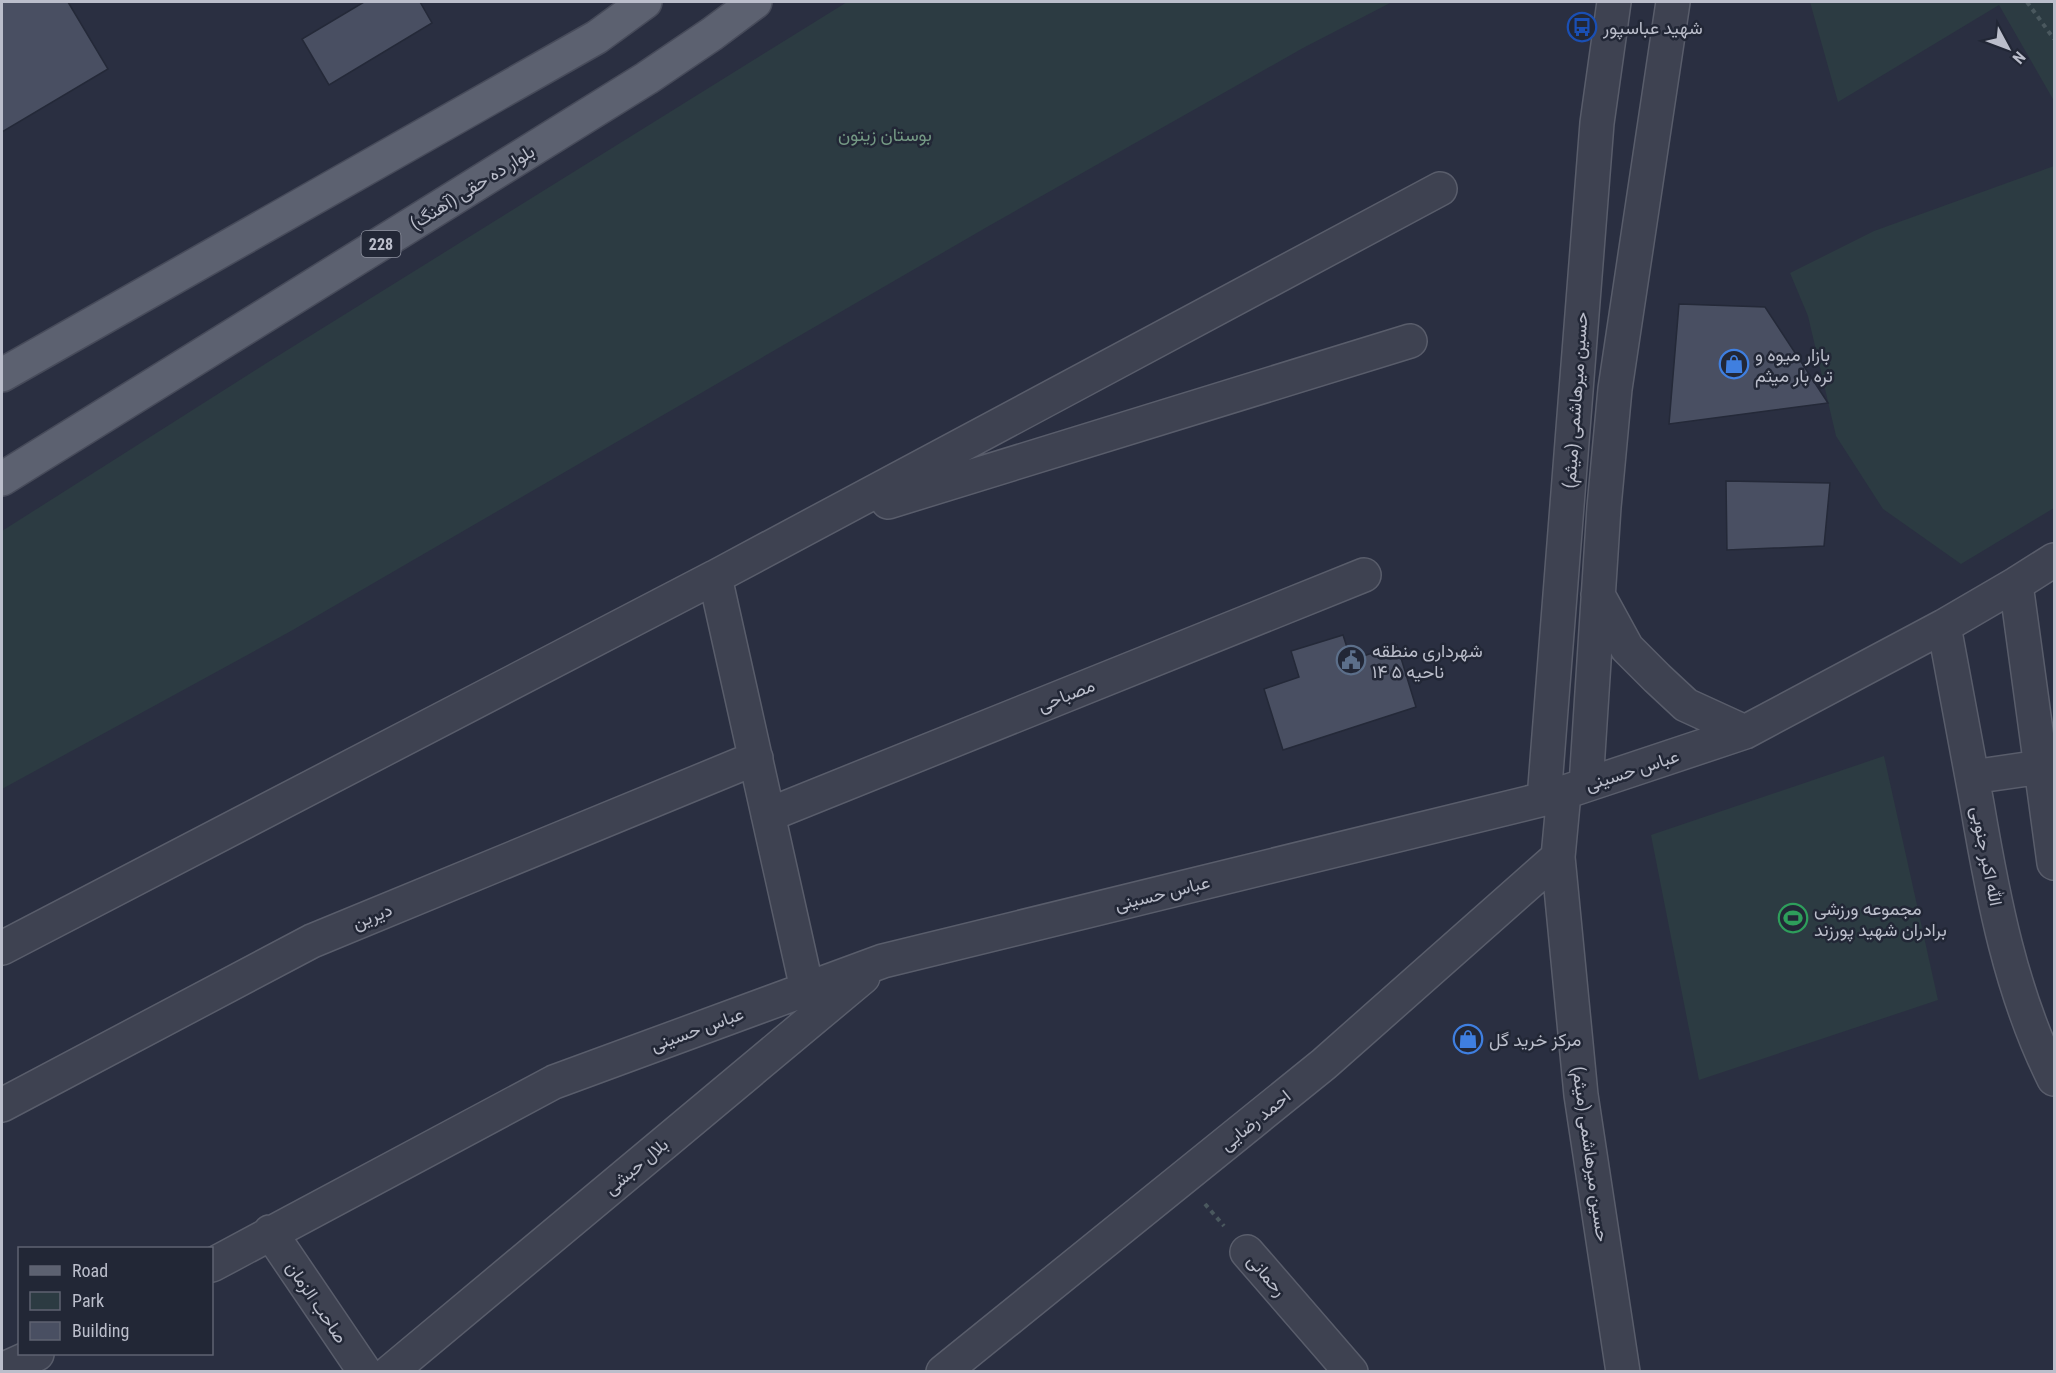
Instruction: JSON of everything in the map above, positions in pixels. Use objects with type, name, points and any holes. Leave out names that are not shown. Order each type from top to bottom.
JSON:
[{"type":"main road","points":[[2,375],[597,37],[645,2]]},
{"type":"main road","name":"بلوار ده حقی (آهنگ)","points":[[2,479],[647,78],[755,2]]},
{"type":"street","name":"حسین میرهاشمی (میثم)","points":[[1614,2],[1597,123],[1565,792],[1558,856],[1581,1095],[1623,1371]]},
{"type":"street","name":"حسین میرهاشمی (میثم)","points":[[1565,792],[1599,595],[1604,507],[1615,389],[1673,2]]},
{"type":"street","points":[[2,948],[716,577],[1440,189]]},
{"type":"street","points":[[814,525],[1410,341]]},
{"type":"street","name":"عباس حسینی","points":[[213,1263],[554,1082],[883,961],[1565,792],[1745,732],[1944,626],[2055,560]]},
{"type":"street","name":"مصباحی","points":[[768,814],[1364,575]]},
{"type":"street","points":[[716,577],[807,989]]},
{"type":"street","points":[[2016,584],[2055,863]]},
{"type":"street","points":[[1599,595],[1627,648],[1657,678],[1686,705],[1745,732]]},
{"type":"street","name":"الله اکبر جنوبی","points":[[1944,626],[2000,922],[2011,968],[2038,1046],[2055,1079]]},
{"type":"street","name":"دیرین","points":[[2,1105],[312,941],[756,758]]},
{"type":"street","points":[[1972,777],[2041,767]]},
{"type":"street","name":"احمد رضایی","points":[[943,1371],[1324,1064],[1558,856]]},
{"type":"street","name":"بلال حبشی","points":[[390,1371],[883,961]]},
{"type":"street","name":"صاحب الزمان","points":[[270,1233],[365,1371]]},
{"type":"street","name":"رحمانی","points":[[1246,1252],[1351,1371]]},
{"type":"street","points":[[2,1370],[34,1355]]},
{"type":"path","points":[[2027,2],[2055,39]]},
{"type":"path","name":"رحمانی","points":[[1183,1179],[1246,1252]]},
{"type":"green space","name":"بوستان زیتون","points":[[847,2],[1392,2],[1303,48],[987,227],[291,631],[2,789],[2,531],[273,359]]},
{"type":"green space","points":[[1810,2],[2054,2],[2054,101],[1999,5],[1838,102]]},
{"type":"green space","points":[[2054,166],[2054,508],[1961,564],[1883,509],[1836,436],[1808,316],[1790,273],[1874,231]]},
{"type":"green space","name":"مجموعه ورزشی برادران شهید پورزند","points":[[1884,756],[1938,1000],[1699,1080],[1651,835]]},
{"type":"building","points":[[2,2],[68,2],[108,69],[2,132]]},
{"type":"building","points":[[364,2],[420,2],[432,23],[329,85],[302,39]]},
{"type":"building","points":[[1679,304],[1765,307],[1828,403],[1669,424]]},
{"type":"building","points":[[1726,481],[1830,483],[1824,546],[1727,550]]},
{"type":"building","points":[[1343,635],[1351,660],[1397,645],[1416,707],[1283,750],[1264,689],[1299,677],[1291,651]]},
{"type":"place","name":"شهید عباسپور","points":[[1582,27]]},
{"type":"place","name":"بازار میوه و تره بار میثم","points":[[1734,364]]},
{"type":"place","name":"شهرداری منطقه ۱۴ ناحیه ۵","points":[[1351,660]]},
{"type":"place","name":"مجموعه ورزشی برادران شهید پورزند","points":[[1793,918]]},
{"type":"place","name":"مرکز خرید گل","points":[[1468,1039]]}]
